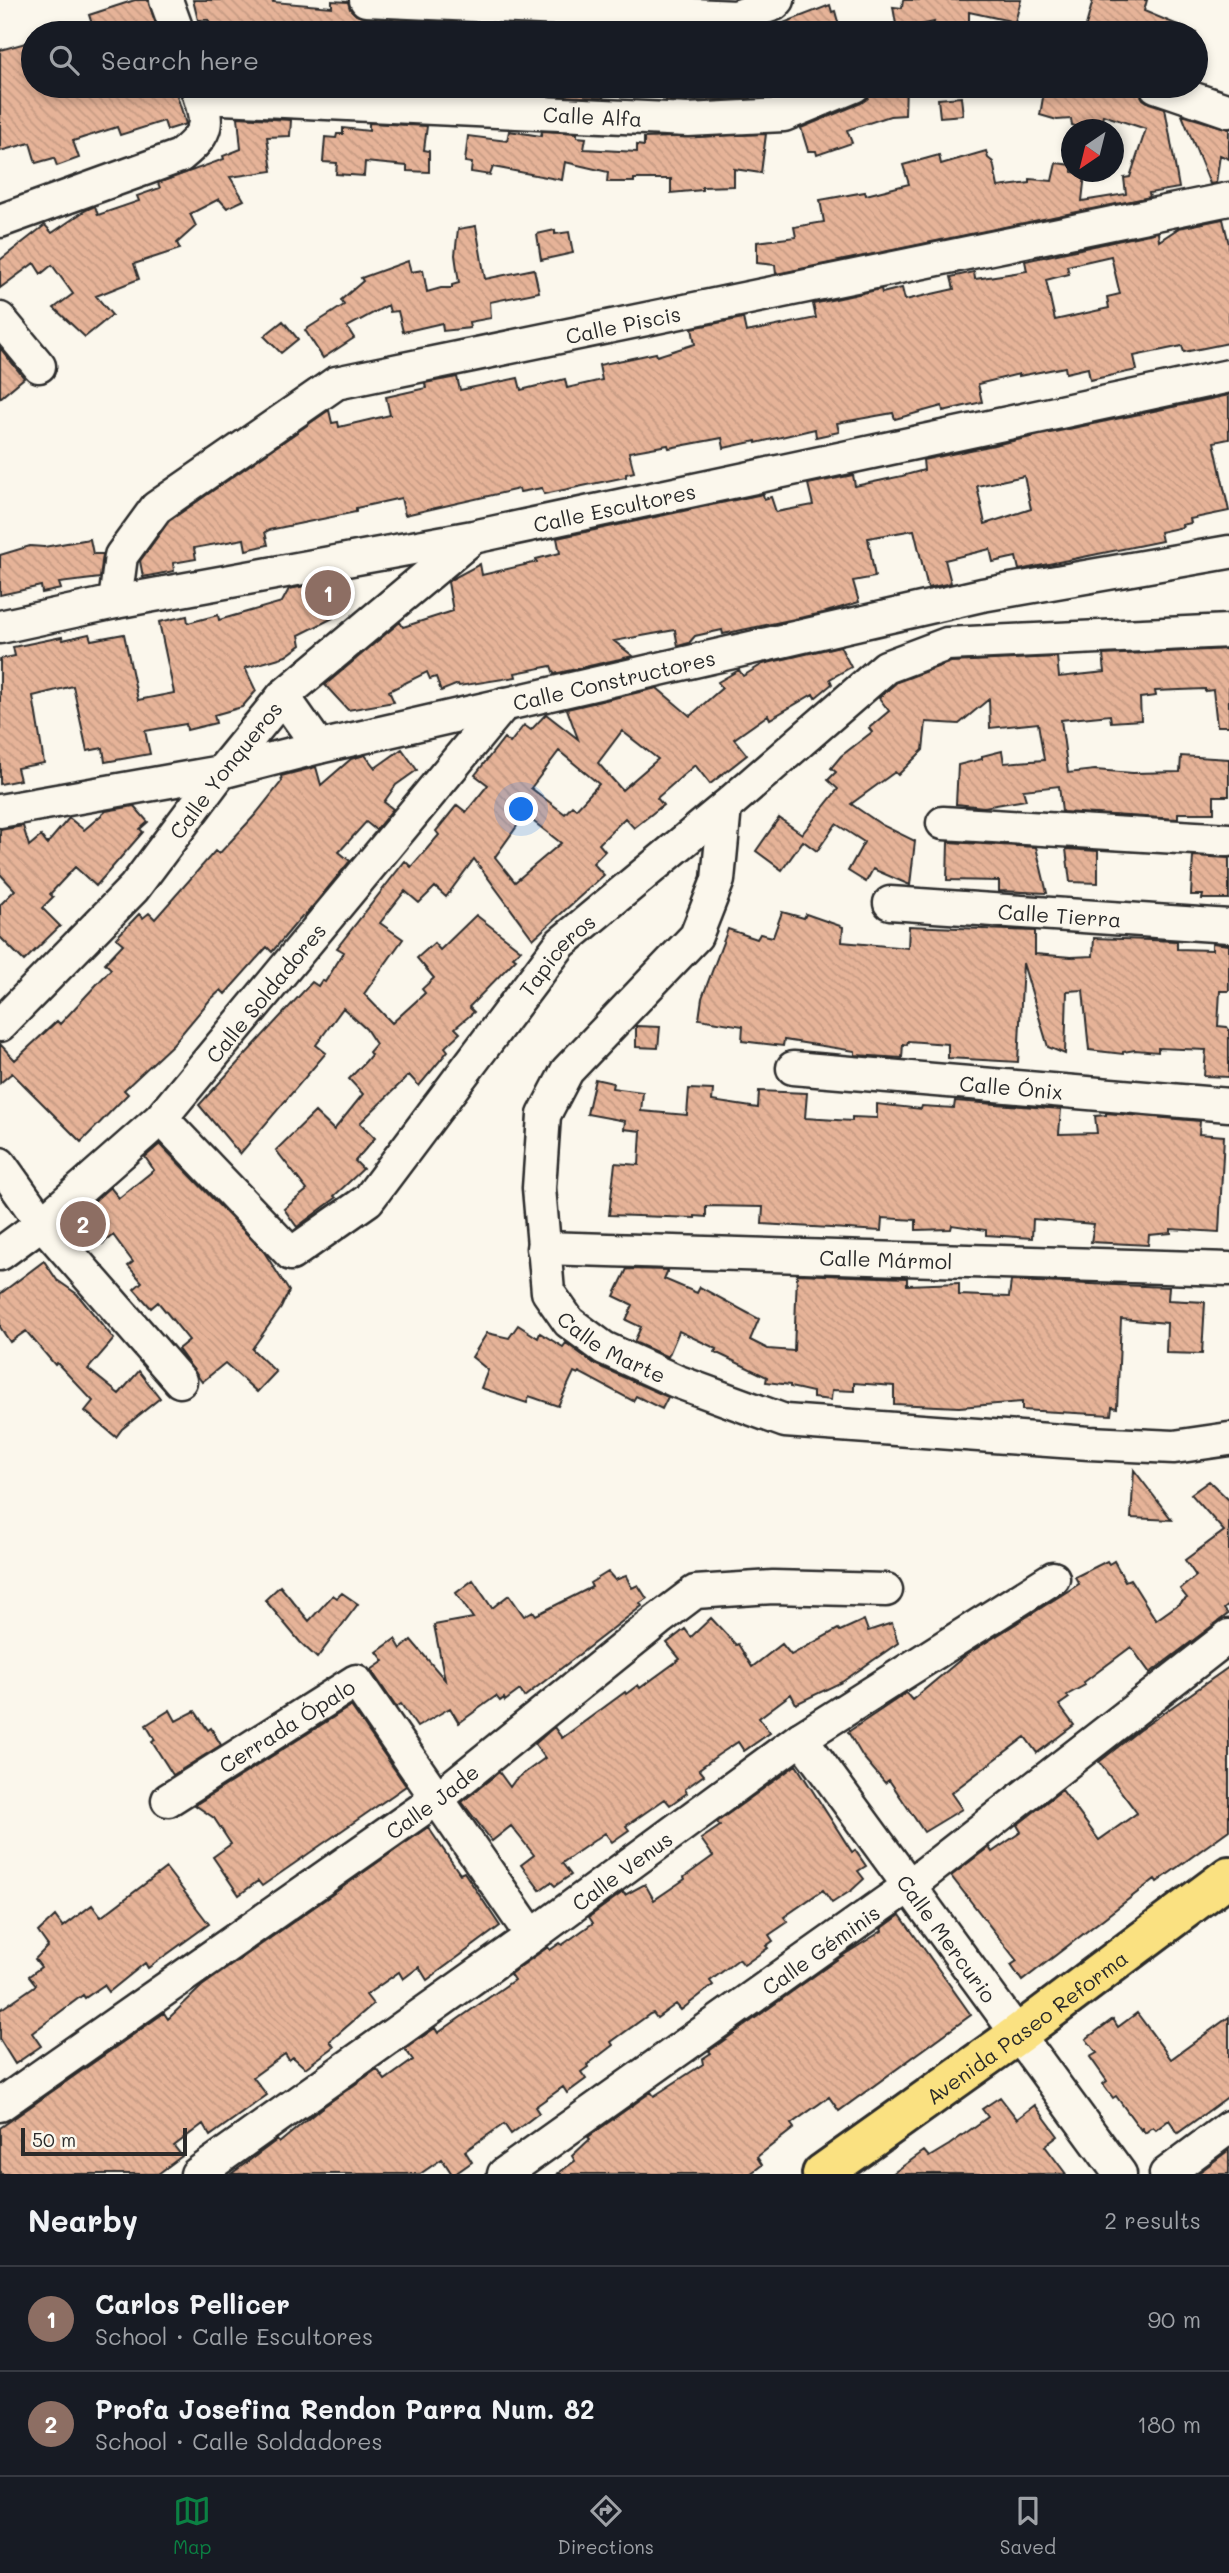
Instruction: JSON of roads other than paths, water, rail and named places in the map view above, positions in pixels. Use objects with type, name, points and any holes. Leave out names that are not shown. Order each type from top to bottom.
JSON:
[{"type":"main road","name":"Avenida Paseo Reforma","points":[[822,2174],[1018,2034],[1229,1876]]},
{"type":"street","points":[[166,0],[173,21]]},
{"type":"street","points":[[366,0],[736,17],[774,4],[778,0]]},
{"type":"street","points":[[0,220],[180,156],[200,140],[206,121],[200,98]]},
{"type":"street","name":"Calle Alfa","points":[[303,98],[688,120],[784,115],[825,98]]},
{"type":"street","points":[[1191,98],[1229,111]]},
{"type":"street","name":"Calle Piscis","points":[[115,602],[121,556],[156,508],[336,383],[1229,199]]},
{"type":"street","points":[[0,319],[39,366]]},
{"type":"street","name":"Calle Escultores","points":[[0,627],[115,602],[473,537],[1229,376]]},
{"type":"street","name":"Calle Yonqueros","points":[[0,1025],[134,888],[221,772],[283,696],[473,537]]},
{"type":"street","name":"Calle Constructores","points":[[0,811],[221,772],[319,747],[982,595],[1229,552]]},
{"type":"street","points":[[982,595],[986,642]]},
{"type":"street","name":"Tapiceros","points":[[161,1118],[291,1254],[368,1200],[561,943],[725,807],[886,667],[947,644],[1229,631]]},
{"type":"street","points":[[283,696],[319,747]]},
{"type":"street","name":"Calle Soldadores","points":[[0,1254],[42,1223],[161,1118],[504,704]]},
{"type":"street","name":"Calle Marte","points":[[725,807],[719,880],[696,936],[567,1071],[544,1115],[539,1188],[548,1292],[569,1322],[604,1348],[676,1381],[785,1422],[1174,1447],[1229,1439]]},
{"type":"street","points":[[943,823],[1229,840]]},
{"type":"street","name":"Calle Tierra","points":[[890,903],[1229,926]]},
{"type":"street","name":"Calle Ónix","points":[[793,1068],[1229,1105]]},
{"type":"street","points":[[0,1164],[42,1223],[180,1381]]},
{"type":"street","name":"Calle Mármol","points":[[543,1248],[1229,1269]]},
{"type":"street","name":"Calle Venus","points":[[197,2174],[532,1936],[801,1738],[1053,1578]]},
{"type":"street","name":"Calle Jade","points":[[0,2105],[438,1798],[695,1592],[773,1587],[886,1590]]},
{"type":"street","name":"Calle Géminis","points":[[504,2174],[909,1886],[1229,1636]]},
{"type":"street","name":"Cerrada Ópalo","points":[[168,1800],[356,1681],[532,1936]]},
{"type":"street","name":"Calle Mercurio","points":[[801,1738],[1120,2174]]},
{"type":"street","points":[[1166,2174],[1229,2127]]},
{"type":"place","name":"Carlos Pellicer","points":[[328,593]]},
{"type":"place","name":"Profa Josefina Rendon Parra Num. 82","points":[[83,1224]]}]
